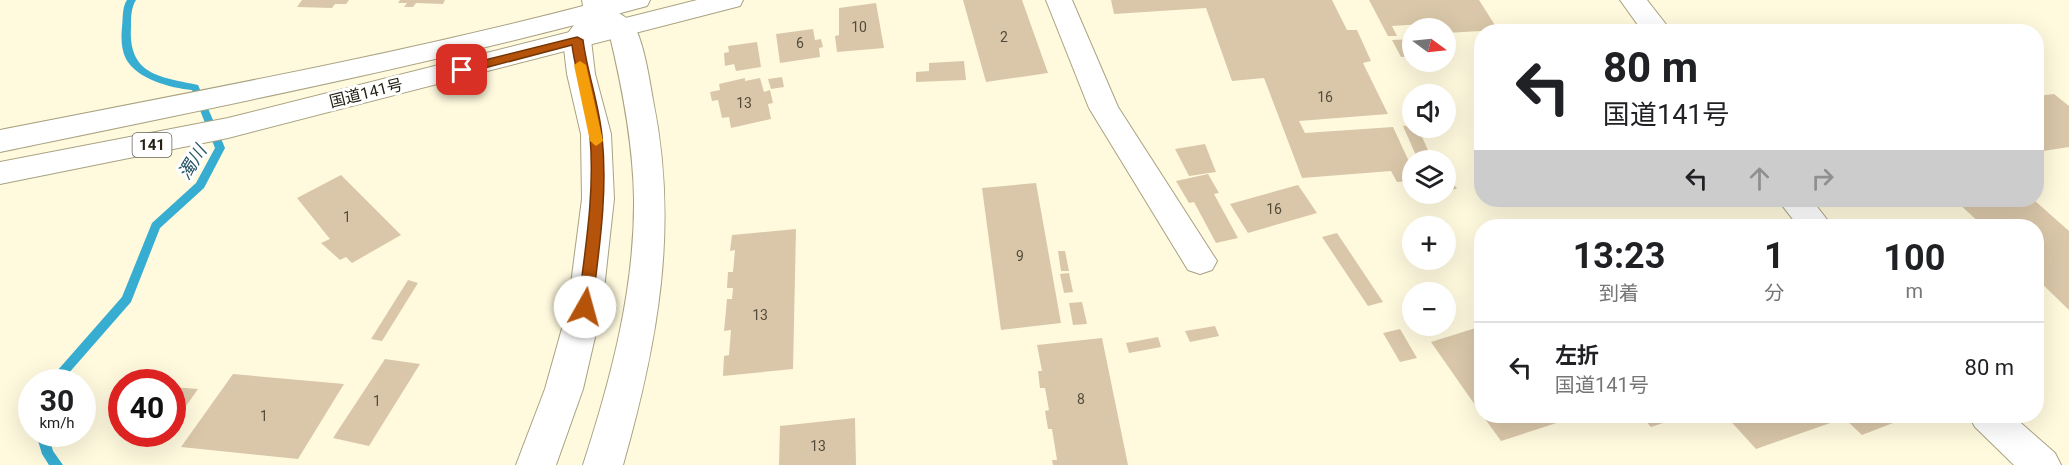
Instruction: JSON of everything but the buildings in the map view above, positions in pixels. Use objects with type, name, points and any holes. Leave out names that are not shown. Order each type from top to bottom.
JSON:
[{"type":"main road","name":"国道141号","points":[[0,173],[130,149],[300,95],[605,13],[637,0]]},
{"type":"main road","name":"国道141号","points":[[605,13],[730,0]]},
{"type":"main road","points":[[1059,0],[1104,108],[1200,261]]},
{"type":"main road","points":[[1633,0],[1652,24]]},
{"type":"main road","points":[[536,465],[564,388],[585,307],[598,199],[596,134],[581,74],[577,40],[605,13],[642,126],[650,199],[643,298],[623,401],[603,465]]},
{"type":"main road","name":"国道141号","points":[[0,141],[300,95],[577,40]]},
{"type":"main road","points":[[1800,207],[1810,219]]},
{"type":"main road","points":[[1996,423],[2041,465]]},
{"type":"waterway","name":"濁川","points":[[65,369],[127,299],[156,226],[200,185],[220,148],[195,87],[158,78],[136,66],[130,59],[126,30],[128,5],[132,0]]},
{"type":"waterway","name":"濁川","points":[[46,447],[48,454],[57,465]]},
{"type":"slow traffic","points":[[580,65],[596,141]]},
{"type":"route","points":[[462,70],[577,40],[581,74],[596,134],[598,199],[585,307]]}]
